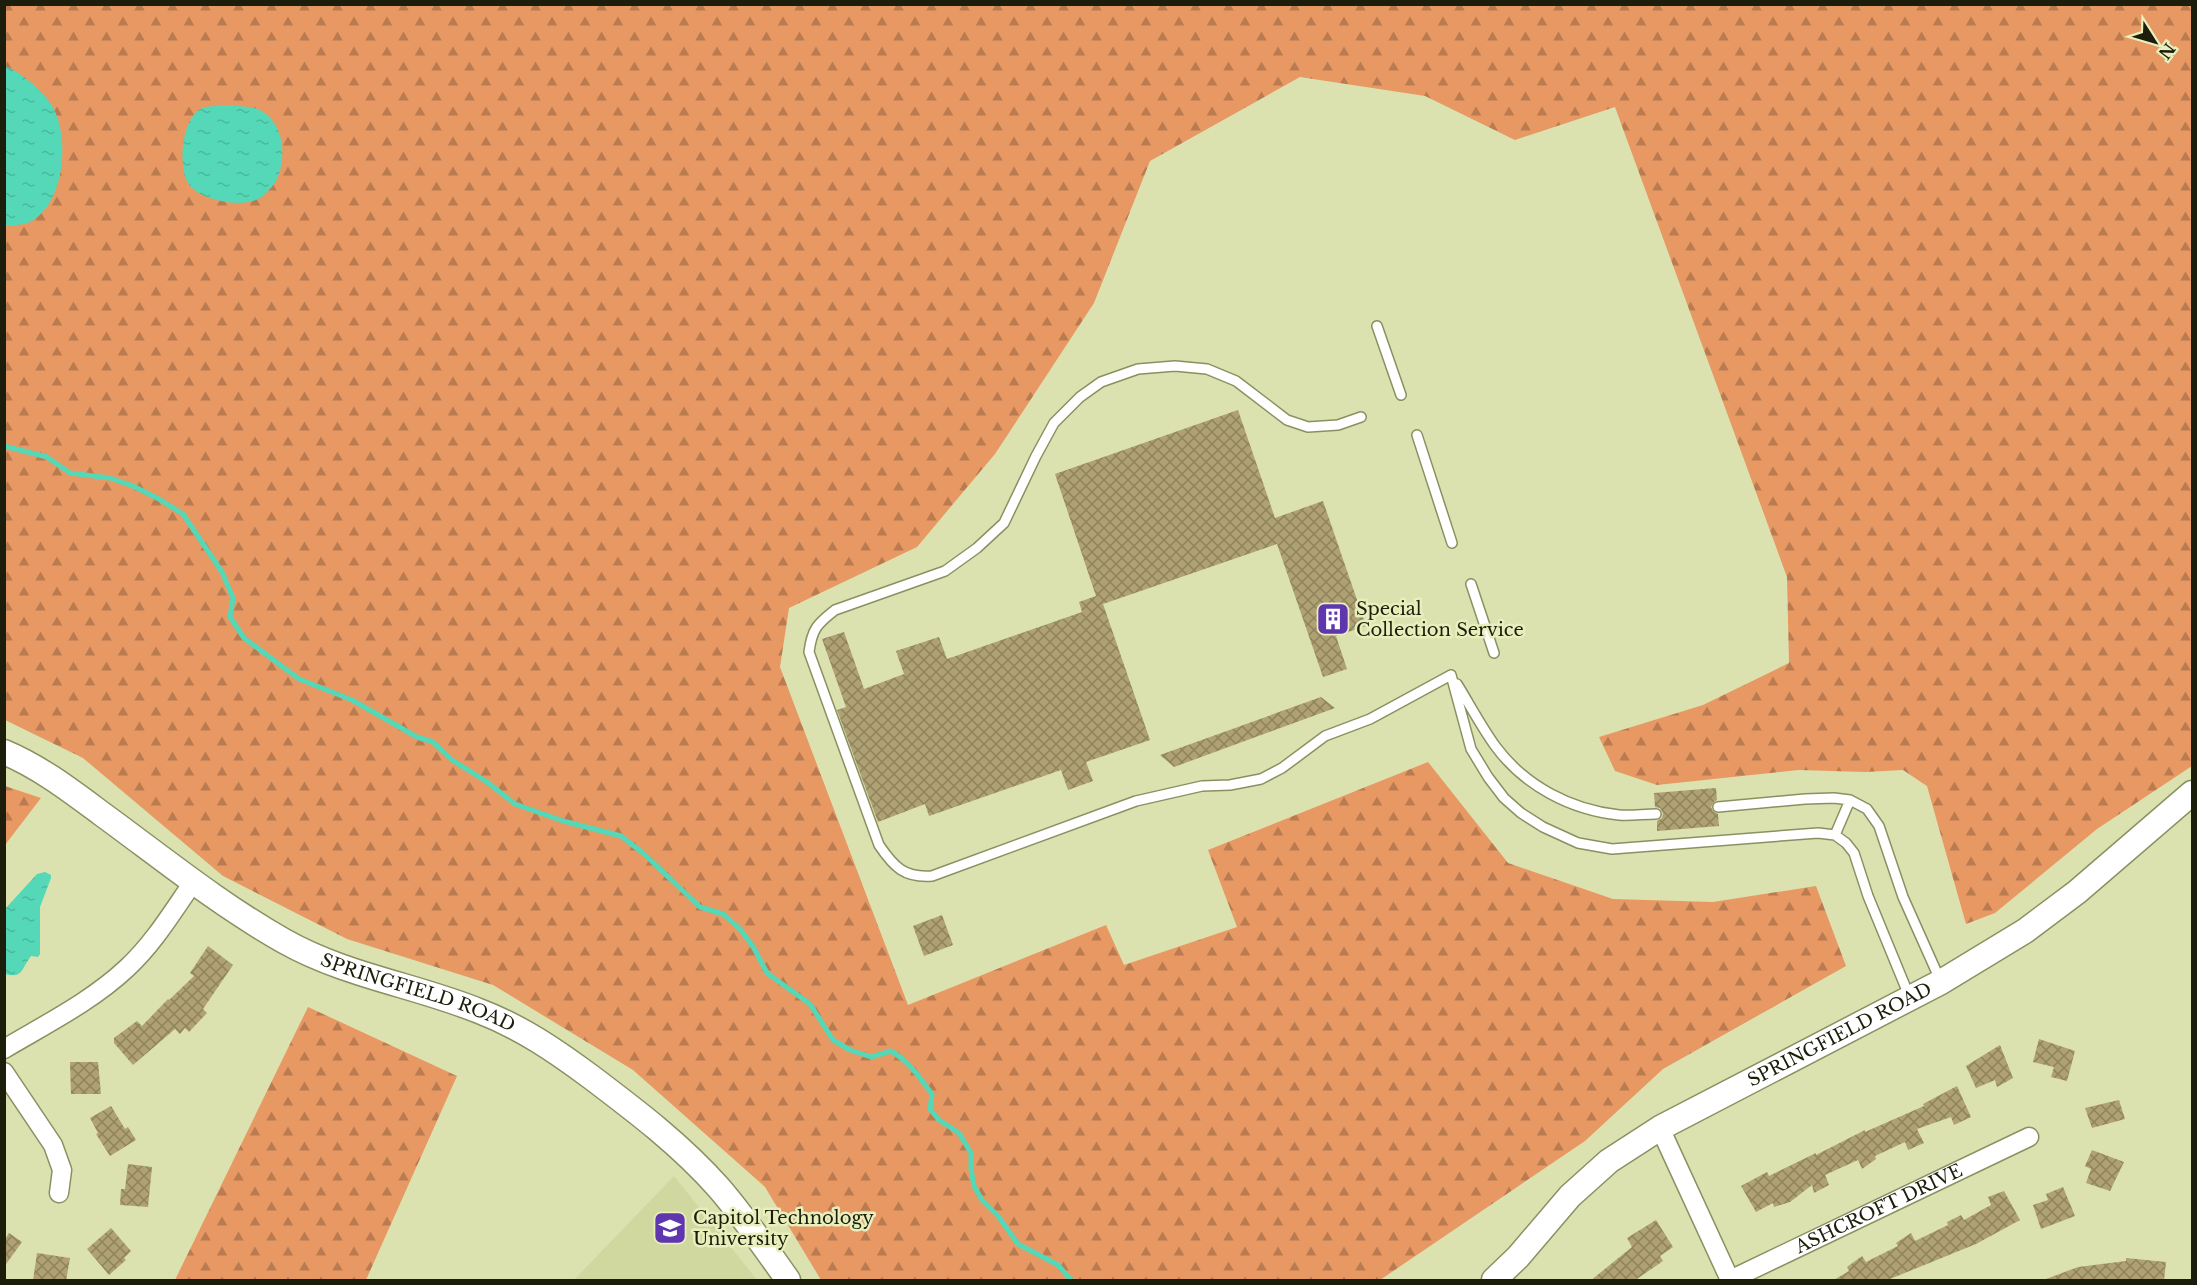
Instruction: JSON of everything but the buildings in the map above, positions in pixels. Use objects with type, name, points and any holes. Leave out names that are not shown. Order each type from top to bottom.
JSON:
[{"type":"street","name":"SPRINGFIELD ROAD","points":[[4,752],[52,778],[263,929],[318,958],[363,976],[477,1010],[526,1032],[552,1049],[639,1113],[701,1169],[735,1208],[788,1281]]},
{"type":"street","name":"SPRINGFIELD ROAD","points":[[1494,1281],[1587,1180],[1609,1161],[1660,1128],[1941,982],[2016,937],[2052,912],[2193,793]]},
{"type":"street","points":[[4,1049],[88,998],[128,968],[148,946],[194,881]]},
{"type":"street","points":[[4,1072],[53,1145],[62,1170],[59,1193]]},
{"type":"street","points":[[1660,1128],[1730,1281]]},
{"type":"street","name":"ASHCROFT DRIVE","points":[[1730,1281],[2029,1137]]},
{"type":"lane","points":[[1377,326],[1401,395]]},
{"type":"lane","points":[[1361,417],[1338,425],[1308,428],[1287,420],[1236,381],[1207,369],[1175,366],[1138,369],[1101,382],[1080,397],[1054,423],[1035,456],[1004,523],[977,548],[945,571],[835,610],[820,622],[812,633],[809,652],[879,845],[891,863],[905,873],[918,878],[932,876],[1136,801],[1202,786],[1230,785],[1261,779],[1282,768],[1325,736],[1370,718],[1451,675]]},
{"type":"lane","points":[[1417,435],[1452,543]]},
{"type":"lane","points":[[1471,584],[1494,653]]},
{"type":"lane","points":[[1451,675],[1496,747],[1533,784],[1558,799],[1582,807],[1619,815],[1656,814]]},
{"type":"lane","points":[[1451,675],[1471,749],[1488,777],[1504,798],[1521,813],[1543,827],[1578,843],[1612,849],[1818,833],[1835,836],[1845,843],[1854,853],[1868,897],[1910,998]]},
{"type":"lane","points":[[1718,807],[1834,798],[1850,800],[1867,809],[1879,826],[1903,897],[1941,982]]},
{"type":"lane","points":[[1835,836],[1850,800]]},
{"type":"shaded area","name":"Capitol Technology University","points":[[674,1176],[757,1280],[574,1280]]},
{"type":"green space","points":[[4,5],[2192,5],[2192,766],[2097,829],[1995,913],[1966,924],[1927,786],[1903,770],[1865,772],[1798,770],[1657,785],[1615,771],[1599,737],[1703,705],[1789,663],[1787,577],[1615,107],[1515,140],[1425,96],[1300,77],[1150,161],[1094,303],[995,454],[917,547],[789,608],[780,667],[908,1005],[1106,925],[1124,965],[1237,927],[1208,850],[1428,762],[1508,863],[1613,899],[1713,902],[1816,886],[1846,966],[1663,1069],[1585,1141],[1380,1280],[821,1280],[765,1187],[633,1070],[493,985],[347,939],[223,876],[83,758],[5,720],[5,225],[7,226],[35,88],[5,66]]},
{"type":"green space","points":[[4,786],[41,798],[5,845]]},
{"type":"green space","points":[[308,1007],[457,1076],[366,1280],[175,1280]]},
{"type":"water","points":[[5,66],[18,72],[51,104],[61,133],[62,150],[57,185],[42,213],[28,223],[7,226],[4,225]]},
{"type":"water","points":[[224,105],[260,110],[268,116],[279,131],[282,150],[280,170],[276,181],[259,199],[238,203],[214,199],[194,190],[185,175],[183,143],[190,122],[202,108]]},
{"type":"water","points":[[45,872],[51,875],[51,878],[40,907],[40,954],[38,957],[31,956],[18,974],[5,974],[5,909],[37,874]]},
{"type":"waterway","points":[[4,446],[47,457],[70,473],[110,478],[133,486],[183,514],[222,572],[233,598],[230,617],[244,638],[299,679],[352,700],[417,737],[433,742],[452,760],[487,782],[515,804],[563,821],[621,836],[643,853],[700,907],[723,914],[740,929],[754,948],[767,973],[810,1004],[833,1040],[850,1050],[871,1057],[891,1051],[909,1065],[932,1094],[930,1109],[939,1120],[959,1133],[971,1153],[974,1186],[982,1200],[998,1216],[1018,1244],[1058,1265],[1071,1280]]},
{"type":"place","name":"Special Collection Service","points":[[1333,619]]},
{"type":"place","name":"Capitol Technology University","points":[[670,1228]]}]
